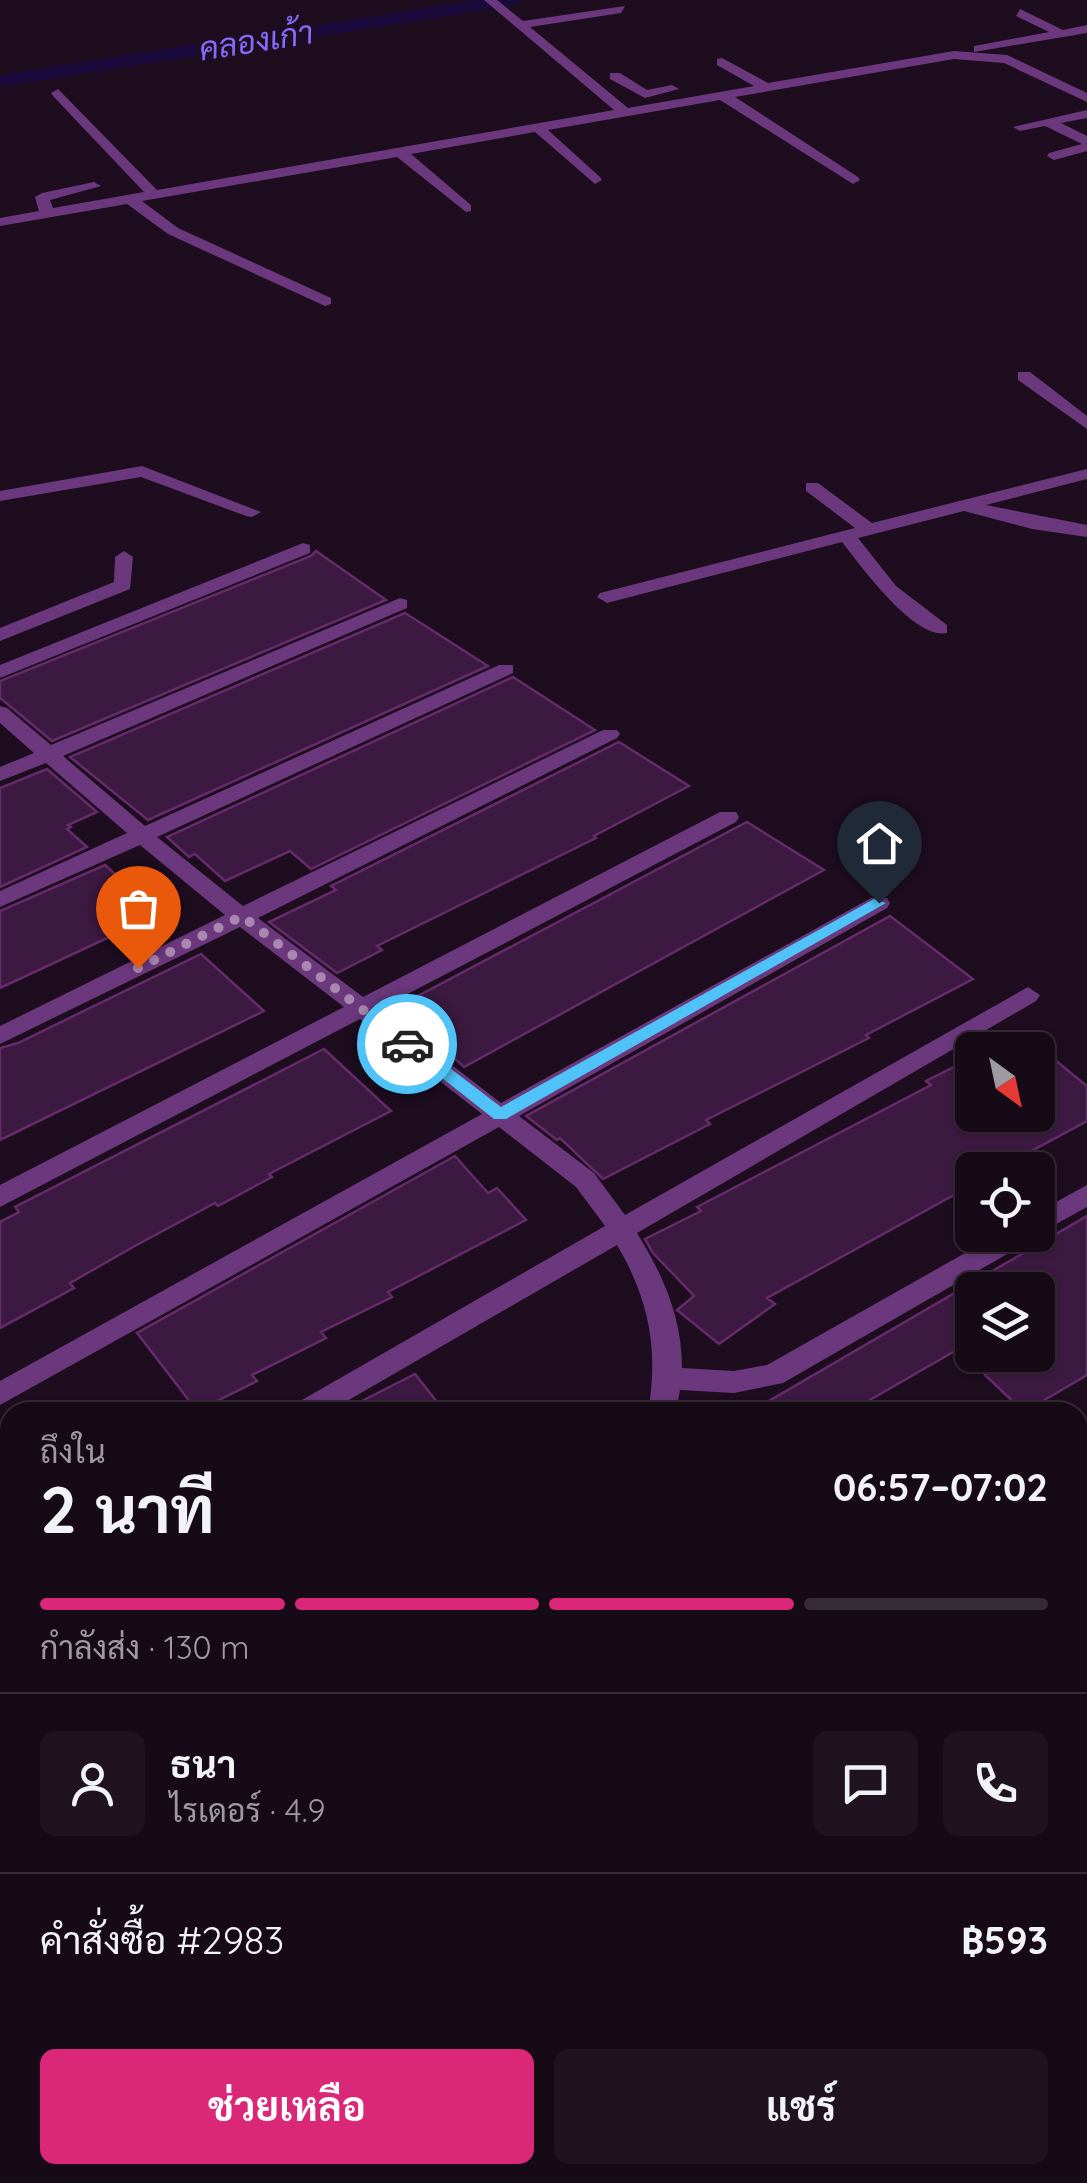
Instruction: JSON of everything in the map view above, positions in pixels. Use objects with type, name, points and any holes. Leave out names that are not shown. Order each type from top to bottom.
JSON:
[{"type":"street","points":[[490,0],[624,112]]},
{"type":"street","points":[[516,21],[621,10]]},
{"type":"street","points":[[1020,13],[1060,33]]},
{"type":"street","points":[[0,222],[967,54],[993,45],[1087,28]]},
{"type":"street","points":[[993,45],[1016,57],[1016,64]]},
{"type":"street","points":[[967,54],[996,56],[1087,98]]},
{"type":"street","points":[[722,62],[765,87]]},
{"type":"street","points":[[615,76],[645,94],[746,76]]},
{"type":"street","points":[[58,93],[155,196]]},
{"type":"street","points":[[722,95],[853,180]]},
{"type":"street","points":[[640,125],[790,98]]},
{"type":"street","points":[[1020,127],[1087,114]]},
{"type":"street","points":[[1047,122],[1087,144]]},
{"type":"street","points":[[538,128],[594,180]]},
{"type":"street","points":[[1032,140],[1067,132]]},
{"type":"street","points":[[1054,156],[1087,144]]},
{"type":"street","points":[[401,153],[466,208]]},
{"type":"street","points":[[48,214],[42,197],[94,186]]},
{"type":"street","points":[[130,200],[173,231],[325,301]]},
{"type":"street","points":[[1024,376],[1087,424]]},
{"type":"street","points":[[0,496],[142,471],[252,512]]},
{"type":"street","points":[[607,596],[1087,474]]},
{"type":"street","points":[[812,486],[868,529]]},
{"type":"street","points":[[964,506],[1032,523],[1087,531]]},
{"type":"street","points":[[846,534],[888,590],[940,629]]},
{"type":"street","points":[[0,672],[304,549]]},
{"type":"street","points":[[0,635],[124,586],[124,558]]},
{"type":"street","points":[[0,775],[400,604]]},
{"type":"street","points":[[0,900],[506,669]]},
{"type":"street","points":[[0,712],[242,916],[586,1180],[651,1278],[669,1350],[671,1378],[665,1402]]},
{"type":"street","points":[[0,1036],[610,734]]},
{"type":"street","points":[[0,1197],[728,818]]},
{"type":"street","points":[[1,1394],[879,903]]},
{"type":"street","points":[[322,1402],[1028,995]]},
{"type":"street","points":[[1055,1214],[1087,1195]]},
{"type":"street","points":[[671,1378],[734,1382],[773,1376],[989,1252]]},
{"type":"building","points":[[316,551],[386,600],[52,741],[0,698],[0,681]]},
{"type":"building","points":[[405,613],[488,666],[148,820],[70,757]]},
{"type":"building","points":[[513,677],[595,730],[311,869],[290,851],[225,881],[195,854],[189,857],[167,837]]},
{"type":"building","points":[[619,742],[689,786],[596,838],[377,946],[382,950],[337,973],[269,922],[336,890],[331,886]]},
{"type":"building","points":[[47,769],[97,812],[68,825],[71,827],[67,829],[87,847],[0,887],[0,788]]},
{"type":"building","points":[[747,822],[824,870],[464,1067],[397,1007]]},
{"type":"building","points":[[105,865],[159,914],[0,988],[0,911]]},
{"type":"building","points":[[890,916],[973,979],[603,1179],[560,1138],[557,1140],[526,1116]]},
{"type":"building","points":[[201,954],[264,1011],[0,1140],[0,1048],[18,1043]]},
{"type":"building","points":[[324,1049],[391,1111],[269,1174],[272,1177],[218,1206],[215,1203],[133,1247],[70,1283],[74,1288],[0,1328],[0,1222],[19,1212],[15,1207]]},
{"type":"building","points":[[1055,1060],[1087,1086],[1087,1121],[1029,1152],[955,1152],[955,1194],[767,1298],[775,1304],[719,1344],[677,1310],[694,1296],[653,1253],[645,1239],[701,1211],[697,1207],[931,1085],[926,1081],[955,1066],[955,1132],[1055,1132]]},
{"type":"building","points":[[455,1156],[488,1193],[497,1188],[526,1220],[388,1292],[392,1297],[321,1332],[326,1338],[252,1375],[257,1381],[215,1402],[190,1402],[137,1333]]},
{"type":"building","points":[[1087,1216],[1087,1375],[1041,1402],[1013,1402],[985,1375],[1055,1372],[1055,1272],[991,1272],[1025,1252],[1055,1252],[1055,1235]]},
{"type":"building","points":[[955,1293],[955,1351],[866,1402],[767,1402]]},
{"type":"building","points":[[415,1374],[437,1402],[360,1402]]},
{"type":"waterway","name":"คลองเก้า","points":[[0,81],[512,0]]},
{"type":"way so far","points":[[138,968],[242,916],[407,1044]]},
{"type":"route","points":[[407,1044],[500,1114],[879,903]]}]
